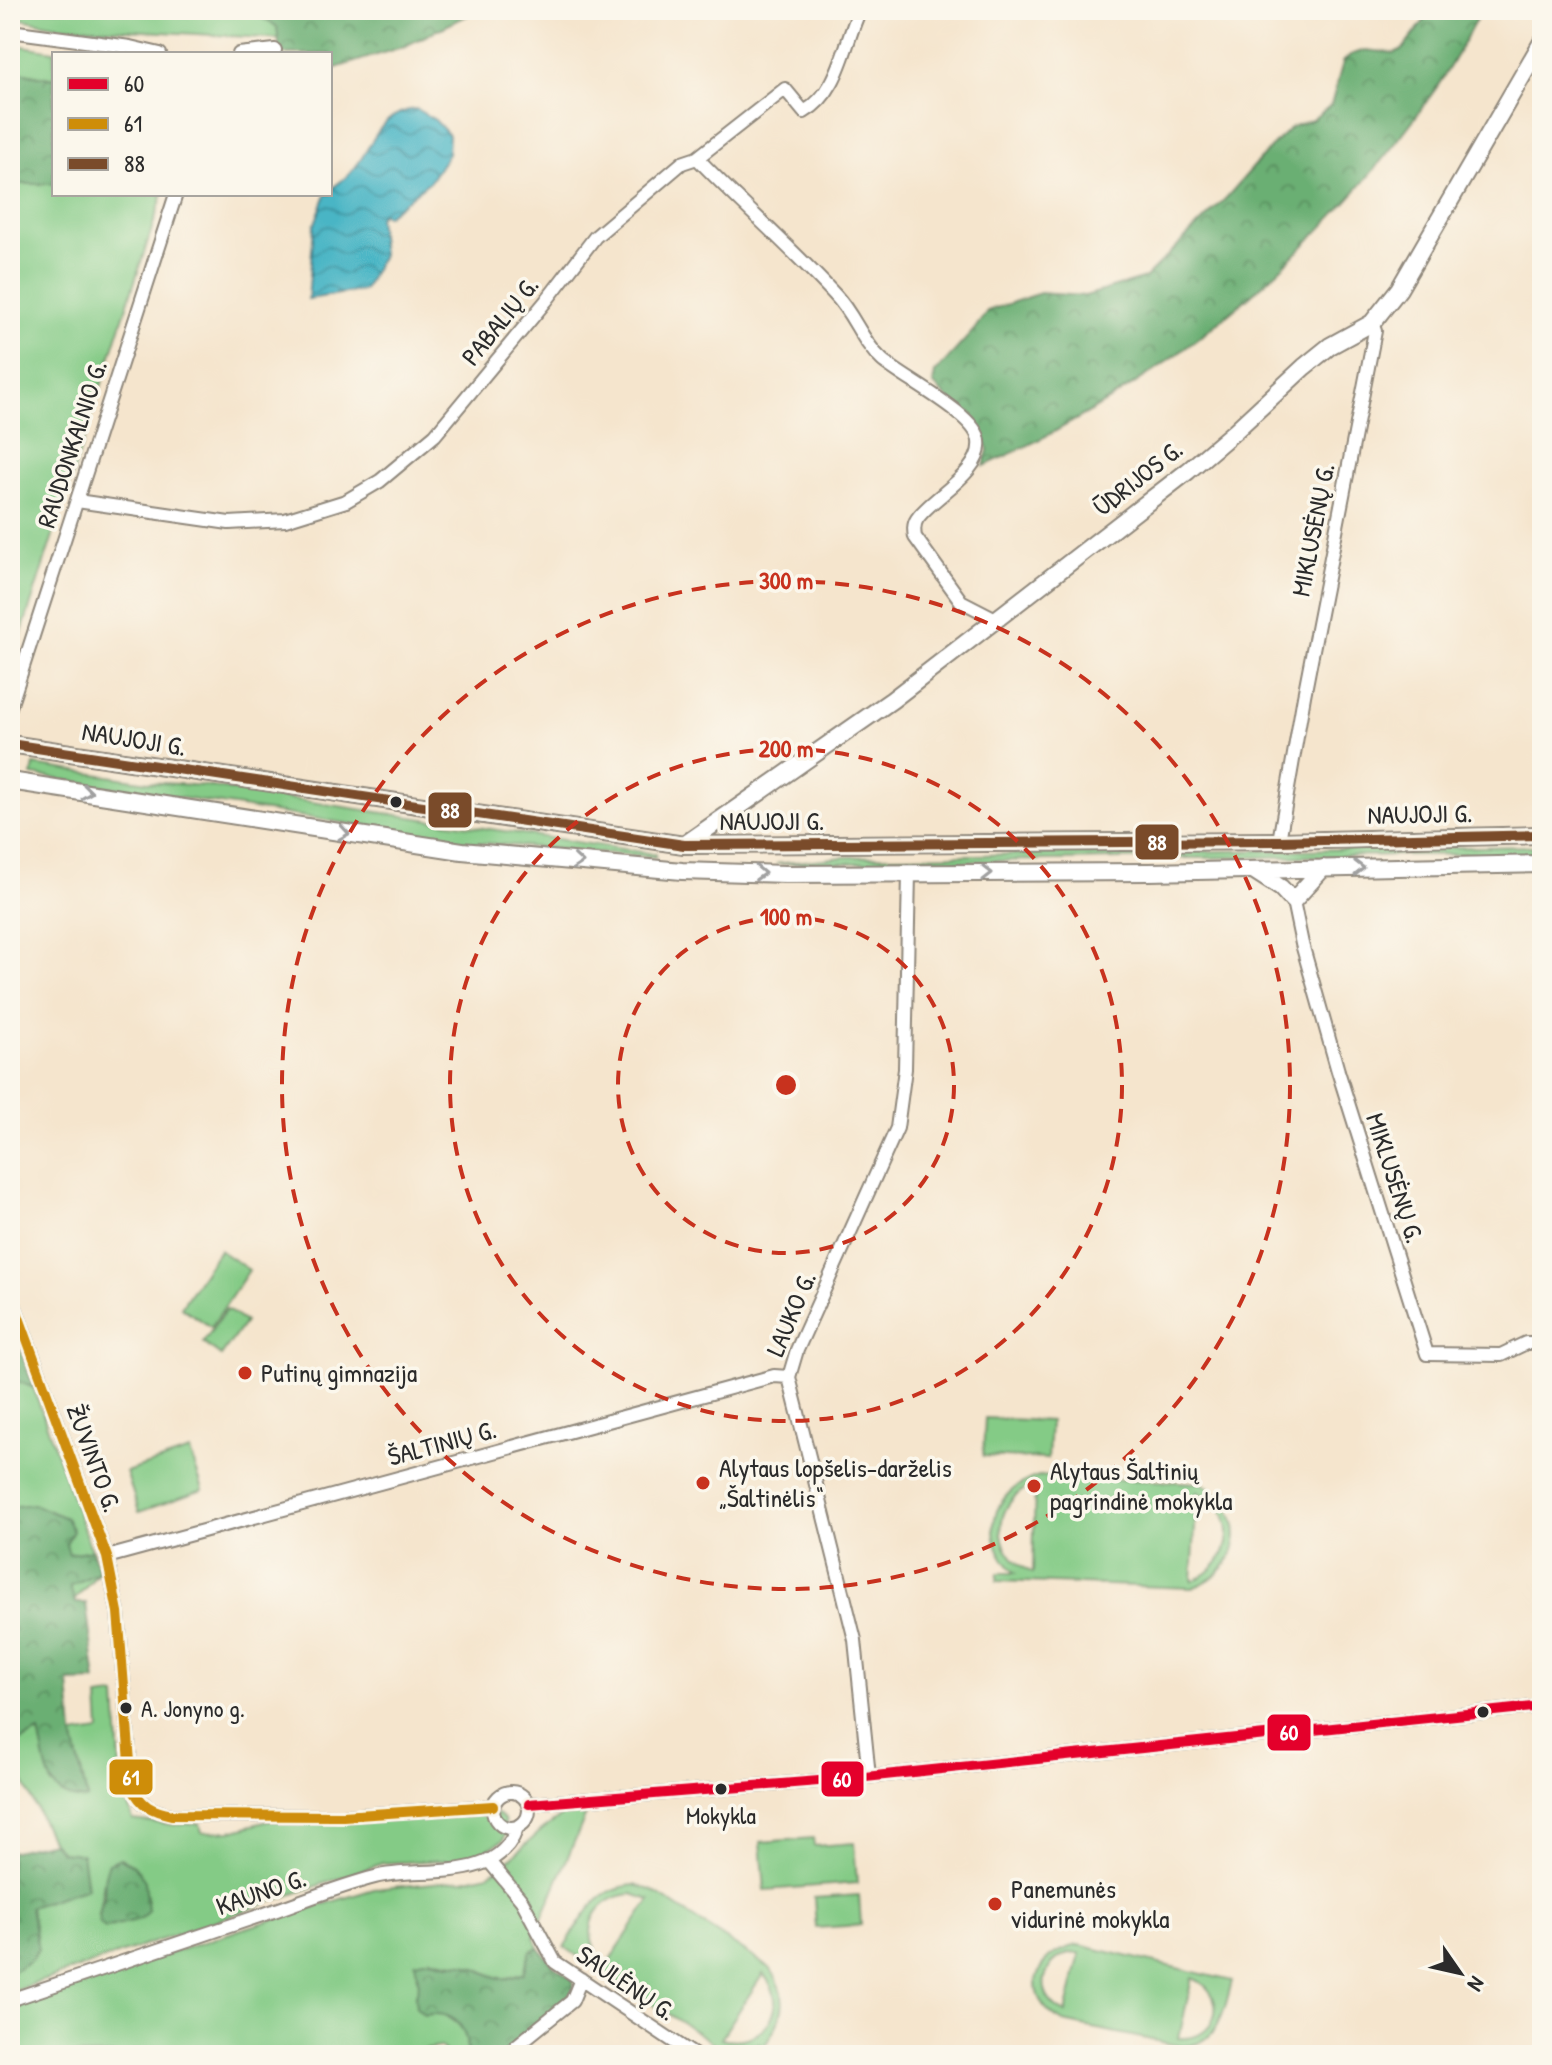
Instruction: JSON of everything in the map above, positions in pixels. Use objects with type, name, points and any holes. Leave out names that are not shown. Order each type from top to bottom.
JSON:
[{"type":"main road","name":"ŪDRIJOS G.","points":[[684,845],[892,700],[1188,471],[1330,346],[1372,323],[1399,289],[1542,42]]},
{"type":"main road","name":"NAUJOJI G.","points":[[10,744],[684,845],[1279,841],[1542,835]]},
{"type":"main road","name":"NAUJOJI G.","points":[[10,781],[462,851],[682,871],[909,873],[1542,864]]},
{"type":"main road","points":[[682,871],[684,845]]},
{"type":"main road","points":[[1253,870],[1281,888],[1293,901],[1323,868]]},
{"type":"street","name":"PABALIŲ G.","points":[[77,501],[229,523],[285,520],[346,501],[380,481],[435,435],[595,237],[682,163],[697,158],[785,89],[804,112],[812,107],[831,83],[860,10]]},
{"type":"street","points":[[10,31],[151,52]]},
{"type":"street","points":[[257,52],[275,50]]},
{"type":"street","points":[[697,158],[838,298],[882,360],[945,403],[978,435],[980,444],[969,467],[960,480],[917,519],[913,529],[915,537],[953,593],[961,601],[996,619]]},
{"type":"street","name":"RAUDONKALNIO G.","points":[[10,707],[175,196]]},
{"type":"street","name":"MIKLUSĖNŲ G.","points":[[1279,841],[1306,684],[1375,331],[1372,323]]},
{"type":"street","name":"LAUKO G.","points":[[869,1776],[855,1640],[789,1377],[797,1350],[897,1128],[905,1069],[909,873]]},
{"type":"street","name":"MIKLUSĖNŲ G.","points":[[1293,901],[1338,1071],[1427,1354],[1501,1355],[1526,1343],[1542,1343]]},
{"type":"street","name":"ŽUVINTO G.","points":[[10,1293],[107,1557],[118,1612],[132,1787],[143,1805],[153,1811],[172,1815],[343,1816],[493,1806]]},
{"type":"street","name":"ŠALTINIŲ G.","points":[[107,1557],[774,1376],[789,1377]]},
{"type":"street","points":[[529,1804],[869,1776],[1542,1706]]},
{"type":"street","points":[[488,1860],[504,1850],[517,1828],[529,1816],[529,1804],[522,1795],[512,1792],[500,1795],[493,1806],[496,1822],[506,1828],[517,1828]]},
{"type":"street","name":"SAULĖNŲ G.","points":[[488,1860],[522,1901],[555,1962],[694,2055]]},
{"type":"street","name":"KAUNO G.","points":[[10,2000],[378,1876],[459,1870],[488,1860]]},
{"type":"street","points":[[505,2055],[572,2001],[581,1979]]},
{"type":"green space","points":[[10,10],[478,10],[405,46],[58,26],[10,17]]},
{"type":"green space","points":[[243,10],[478,10],[405,46],[332,69],[332,52],[280,52],[277,27]]},
{"type":"green space","points":[[1432,10],[1481,10],[1439,84],[1388,153],[1340,209],[1233,310],[1175,356],[1114,397],[1050,434],[984,466],[988,450],[983,434],[933,384],[935,373],[987,311],[1040,293],[1085,296],[1145,278],[1227,197],[1291,127],[1312,120],[1331,105],[1343,62],[1350,55],[1365,50],[1394,53],[1403,49]]},
{"type":"green space","points":[[10,44],[60,52],[52,52],[52,79],[10,70]]},
{"type":"green space","points":[[10,70],[52,79],[52,184],[10,184]]},
{"type":"green space","points":[[10,184],[52,184],[52,196],[162,196],[10,669]]},
{"type":"green space","points":[[34,765],[148,782],[206,786],[656,854],[656,857],[469,842],[32,775]]},
{"type":"green space","points":[[1542,846],[1542,853],[776,864],[844,857]]},
{"type":"green space","points":[[219,1250],[249,1270],[211,1327],[181,1307]]},
{"type":"green space","points":[[226,1309],[245,1322],[221,1356],[203,1343]]},
{"type":"green space","points":[[10,1321],[34,1388],[10,1378]]},
{"type":"green space","points":[[10,1322],[99,1572],[10,1674]]},
{"type":"green space","points":[[985,1418],[1050,1421],[1048,1459],[983,1456]]},
{"type":"green space","points":[[190,1451],[203,1490],[139,1512],[126,1472]]},
{"type":"green space","points":[[1039,1476],[1202,1483],[1218,1495],[1229,1509],[1235,1524],[1236,1539],[1232,1554],[1223,1568],[1192,1588],[997,1581],[998,1573],[1015,1573],[997,1545],[995,1517],[1000,1504],[1022,1483]],"holes":[[[1035,1484],[1033,1572],[1033,1573],[1009,1553],[1001,1528],[1010,1503],[1020,1492]],[[1197,1492],[1212,1500],[1221,1511],[1227,1523],[1228,1537],[1218,1563],[1192,1581]]]},
{"type":"green space","points":[[33,1504],[66,1518],[73,1531],[66,1544],[69,1554],[92,1550],[99,1572],[70,1586],[75,1603],[86,1603],[96,1681],[69,1682],[73,1735],[87,1799],[73,1798],[55,1788],[39,1732],[10,1746],[10,1507]]},
{"type":"green space","points":[[116,1696],[121,1783],[133,1820],[175,1825],[200,1823],[202,1832],[231,1831],[268,1821],[497,1814],[504,1819],[506,1833],[503,1840],[472,1859],[383,1863],[10,1992],[10,1922],[36,1935],[30,1907],[61,1852],[52,1842],[10,1753],[10,1746],[39,1732],[52,1785],[87,1798],[73,1735],[100,1731],[98,1697]],"holes":[[[120,1858],[144,1888],[148,1901],[98,1914],[109,1864]]]},
{"type":"green space","points":[[565,1814],[586,1814],[534,1937],[539,1948],[531,1951],[523,1973],[498,1977],[472,1966],[431,1958],[416,1975],[420,1985],[415,1997],[460,2026],[467,2044],[464,2055],[448,2055],[440,2047],[411,2052],[412,2055],[10,2055],[10,2008],[239,1930],[374,1889],[463,1880],[488,1874],[500,1868],[543,1829]]},
{"type":"green space","points":[[813,1838],[814,1846],[854,1843],[857,1883],[765,1890],[761,1842]]},
{"type":"green space","points":[[52,1842],[61,1852],[82,1854],[87,1888],[30,1907],[38,1949],[31,1960],[10,1973],[10,1852]]},
{"type":"green space","points":[[120,1858],[134,1865],[145,1881],[148,1911],[140,1919],[105,1928],[99,1919],[106,1872],[109,1863]]},
{"type":"green space","points":[[634,1885],[651,1890],[770,1968],[778,1980],[783,2003],[778,2023],[758,2055],[753,2055],[760,2043],[740,2050],[747,2055],[732,2055],[564,1947],[592,1906],[621,1887]],"holes":[[[632,1894],[650,1900],[607,1964],[593,1942],[593,1920],[607,1902]],[[763,1974],[772,1987],[775,1999],[769,2022],[750,2037],[736,2040],[721,2038]]]},
{"type":"green space","points":[[859,1895],[861,1925],[816,1928],[814,1898]]},
{"type":"green space","points":[[1079,1945],[1232,1981],[1218,2025],[1204,2040],[1181,2046],[1063,2022],[1040,2001],[1036,1989],[1042,1966],[1063,1950]],"holes":[[[1068,1953],[1080,1954],[1066,2013],[1049,2000],[1044,1983],[1051,1966]],[[1192,1978],[1212,1994],[1215,2015],[1203,2032],[1193,2037],[1179,2038]]]},
{"type":"green space","points":[[539,1948],[553,1965],[573,1980],[574,1988],[502,2055],[464,2055],[467,2052],[464,2033],[456,2021],[442,2015],[424,2015],[416,2007],[419,1985],[415,1962],[430,1960],[464,1964],[505,1978],[523,1973],[531,1951]]},
{"type":"water","points":[[416,109],[435,120],[449,135],[448,154],[430,181],[386,216],[382,213],[378,217],[382,255],[364,290],[308,299],[314,226],[325,196],[332,196],[332,188],[354,169],[385,123],[403,112]]},
{"type":"transit line","name":"88","points":[[10,744],[684,845],[1279,841],[1542,835]]},
{"type":"transit line","name":"61","points":[[10,1293],[107,1557],[118,1612],[132,1787],[139,1799],[153,1809],[172,1815],[343,1816],[493,1806]]},
{"type":"transit line","name":"60","points":[[529,1804],[856,1778],[1542,1706]]},
{"type":"place","name":"Putinų gimnazija","points":[[245,1373]]},
{"type":"place","name":"Alytaus lopšelis-darželis „Šaltinėlis“","points":[[703,1483]]},
{"type":"place","name":"Alytaus Šaltinių pagrindinė mokykla","points":[[1034,1486]]},
{"type":"place","name":"A. Jonyno g.","points":[[126,1708]]},
{"type":"place","name":"Mokykla","points":[[721,1789]]},
{"type":"place","name":"Panemunės vidurinė mokykla","points":[[995,1904]]}]
